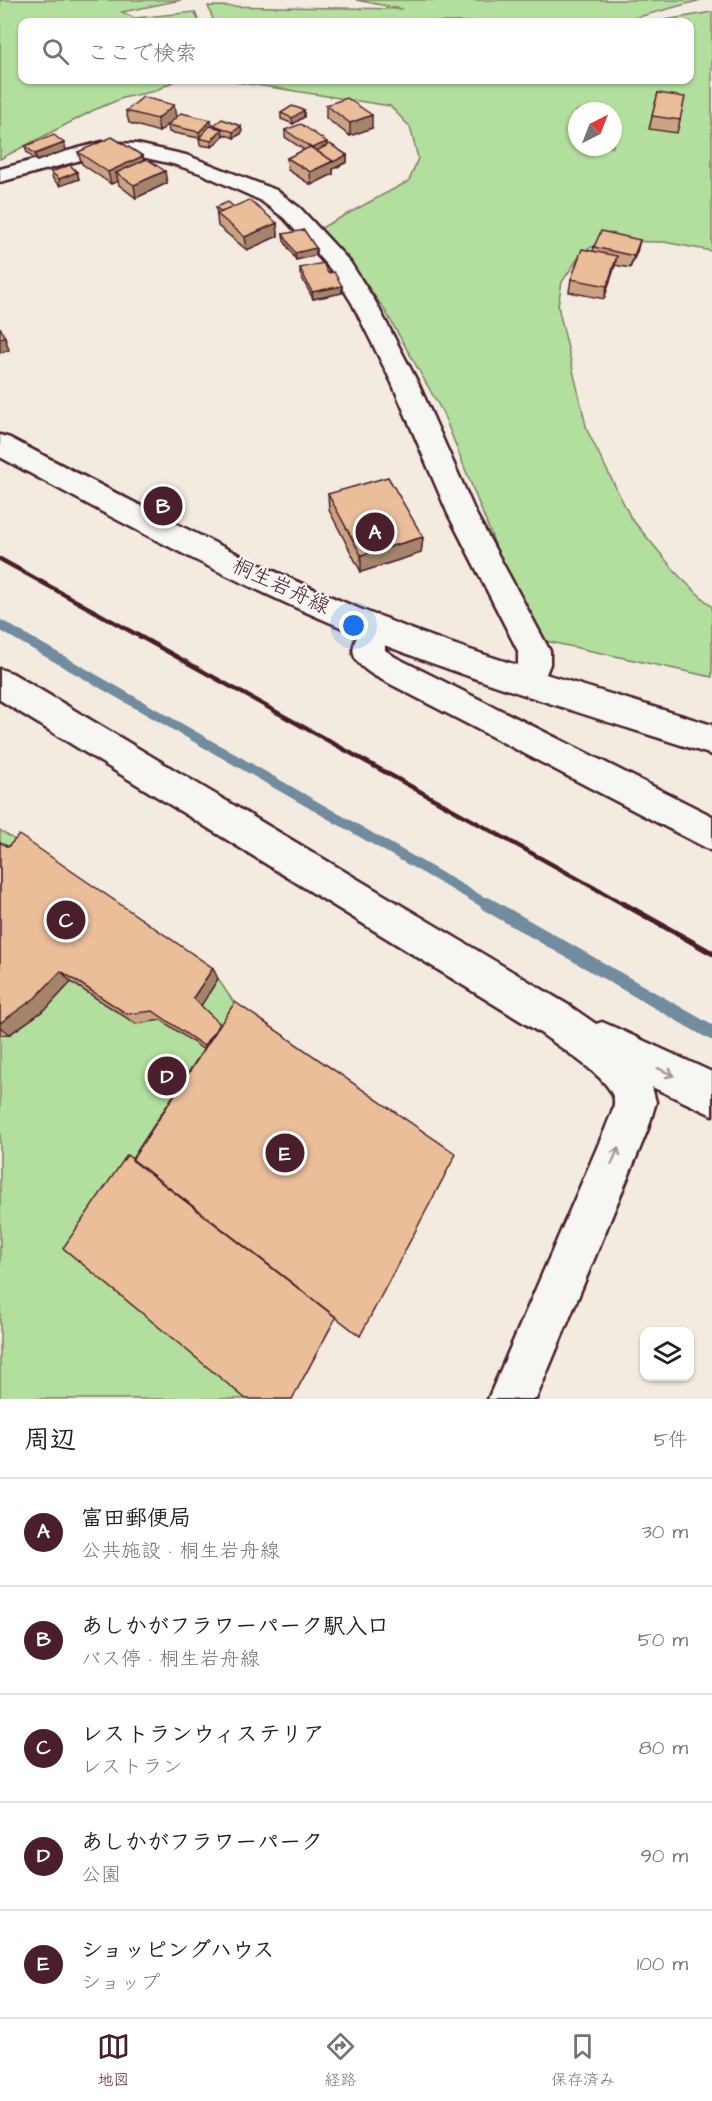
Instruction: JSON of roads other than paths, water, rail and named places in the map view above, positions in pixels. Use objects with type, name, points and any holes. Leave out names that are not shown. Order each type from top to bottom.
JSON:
[{"type":"street","points":[[0,176],[102,148],[137,150],[179,159],[207,169],[268,195],[292,213],[342,267],[364,303],[405,383],[462,514],[534,651],[534,664],[527,681]]},
{"type":"street","name":"桐生岩舟線","points":[[0,445],[207,552],[308,600],[462,661],[712,740]]},
{"type":"street","points":[[377,628],[369,644],[369,656],[384,666],[712,834]]},
{"type":"street","points":[[0,683],[556,1020],[712,1094]]},
{"type":"street","points":[[512,1399],[627,1129],[635,1102],[628,1082],[618,1068],[556,1020]]},
{"type":"waterway","points":[[0,625],[490,906]]},
{"type":"waterway","points":[[487,904],[712,1033]]},
{"type":"railway","points":[[0,559],[627,906]]},
{"type":"railway","points":[[624,904],[712,953]]},
{"type":"place","name":"あしかがフラワーパーク駅入口","points":[[163,506]]},
{"type":"place","name":"富田郵便局","points":[[375,532]]},
{"type":"place","name":"レストランウィステリア","points":[[66,920]]},
{"type":"place","name":"あしかがフラワーパーク","points":[[167,1076]]},
{"type":"place","name":"ショッピングハウス","points":[[285,1153]]}]
